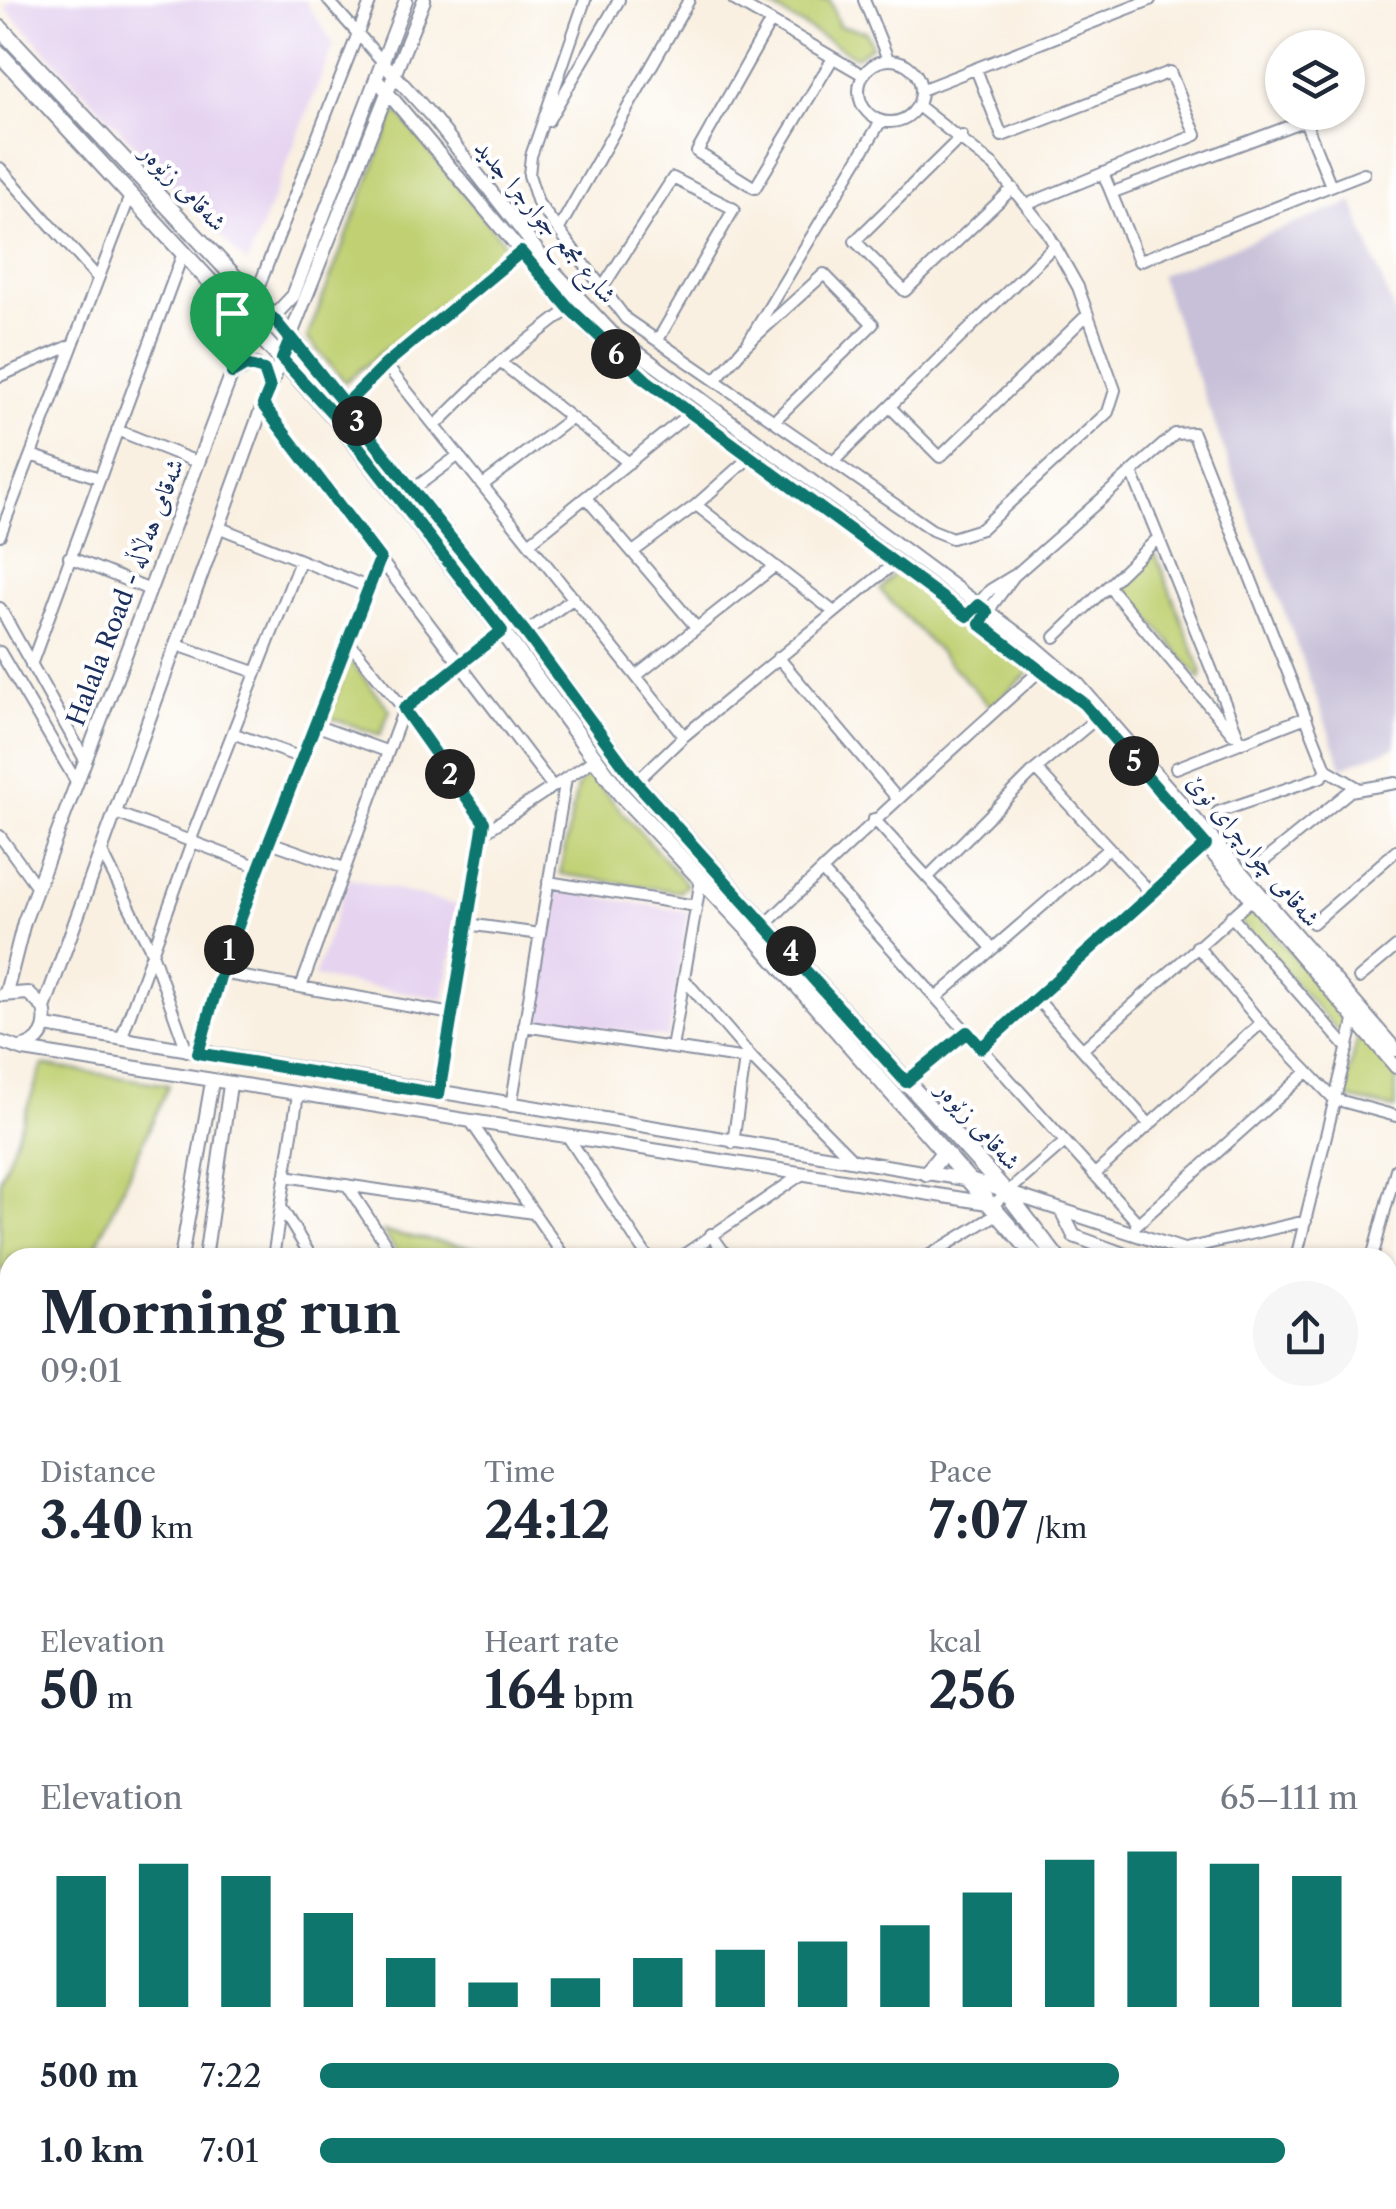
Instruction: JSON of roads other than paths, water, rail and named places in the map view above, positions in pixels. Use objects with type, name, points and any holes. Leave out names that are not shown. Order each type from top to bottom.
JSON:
[{"type":"main road","name":"شەقامی زێوەر","points":[[0,28],[291,337],[526,633],[636,782],[906,1082],[1030,1248]]},
{"type":"main road","name":"شەقامی زێوەر","points":[[0,54],[333,414],[502,631],[622,794],[970,1180],[1047,1248]]},
{"type":"main road","points":[[927,1173],[944,1152]]},
{"type":"street","points":[[254,299],[370,0]]},
{"type":"street","name":"Halala Road - شەقامی هەڵاڵە","points":[[3,995],[37,887],[232,373],[258,332],[293,296],[406,0]]},
{"type":"street","points":[[5,1045],[33,1045],[46,1026],[44,1008],[263,405],[424,0]]},
{"type":"street","points":[[585,0],[530,165],[532,188],[543,210],[560,227],[626,319],[939,535],[962,537],[981,529],[1108,412],[1115,390],[1078,287],[1028,204],[962,136],[918,106]]},
{"type":"street","points":[[538,139],[620,0]]},
{"type":"street","points":[[560,227],[689,0]]},
{"type":"street","points":[[734,0],[863,76]]},
{"type":"street","points":[[864,0],[888,60]]},
{"type":"street","points":[[922,90],[1150,0]]},
{"type":"street","points":[[333,3],[358,38],[382,61]]},
{"type":"street","points":[[772,21],[697,152],[755,188],[833,58]]},
{"type":"street","points":[[888,60],[907,64],[922,90],[918,106],[906,118],[881,121],[863,106],[859,91],[863,76],[874,64],[888,60]]},
{"type":"street","name":"شارع مجمع جوارجرا جديد","points":[[382,61],[576,296],[613,334],[690,394]]},
{"type":"street","points":[[976,69],[1002,136],[1170,72],[1196,136],[1028,204]]},
{"type":"street","name":"شارع مجمع جوارجرا جديد","points":[[378,80],[569,308],[685,410]]},
{"type":"street","points":[[747,344],[881,121]]},
{"type":"street","points":[[1111,193],[1281,130]]},
{"type":"street","points":[[1308,130],[1330,186]]},
{"type":"street","points":[[962,136],[855,241],[905,291],[1013,188]]},
{"type":"street","points":[[0,168],[97,277]]},
{"type":"street","points":[[1103,173],[1139,261],[1364,173]]},
{"type":"street","points":[[603,287],[673,178],[734,209],[658,338]]},
{"type":"street","points":[[0,535],[130,196]]},
{"type":"street","points":[[833,462],[1055,246]]},
{"type":"street","points":[[345,405],[386,364],[521,252]]},
{"type":"street","points":[[30,666],[183,253]]},
{"type":"street","points":[[716,379],[747,344],[824,274],[873,324],[776,419]]},
{"type":"street","points":[[435,426],[500,362],[569,308]]},
{"type":"street","points":[[891,408],[940,457],[1086,316]]},
{"type":"street","points":[[0,376],[72,345]]},
{"type":"street","points":[[500,362],[629,463]]},
{"type":"street","points":[[386,364],[684,736]]},
{"type":"street","points":[[232,373],[256,365],[269,378],[270,388]]},
{"type":"street","name":"شەقامی چوارچرای نوێ","points":[[690,394],[981,613],[1097,718],[1396,1067]]},
{"type":"street","points":[[263,405],[552,787]]},
{"type":"street","points":[[529,543],[587,499],[685,410]]},
{"type":"street","name":"شەقامی چوارچرای نوێ","points":[[685,410],[967,616],[981,613],[1034,646],[1105,712],[1396,1050]]},
{"type":"street","points":[[483,485],[571,418]]},
{"type":"street","points":[[117,430],[198,462]]},
{"type":"street","points":[[981,613],[1014,576],[1175,434],[1187,431],[1197,438],[1326,770],[1360,789]]},
{"type":"street","points":[[30,454],[99,478]]},
{"type":"street","points":[[412,490],[459,455]]},
{"type":"street","points":[[632,552],[696,506],[750,457]]},
{"type":"street","points":[[1132,472],[1240,742]]},
{"type":"street","points":[[587,499],[696,628]]},
{"type":"street","points":[[696,506],[834,612]]},
{"type":"street","points":[[218,528],[368,587]]},
{"type":"street","points":[[1055,637],[1157,539]]},
{"type":"street","points":[[69,557],[150,590]]},
{"type":"street","points":[[193,1052],[259,868],[380,559]]},
{"type":"street","points":[[121,1039],[255,672],[300,562]]},
{"type":"street","points":[[636,782],[684,736],[896,562]]},
{"type":"street","points":[[636,676],[775,566]]},
{"type":"street","points":[[1110,588],[1240,742]]},
{"type":"street","points":[[526,633],[574,598]]},
{"type":"street","points":[[0,608],[85,760]]},
{"type":"street","points":[[302,988],[404,709],[502,631]]},
{"type":"street","points":[[347,640],[404,709],[485,828],[439,1094]]},
{"type":"street","points":[[177,645],[255,672]]},
{"type":"street","points":[[0,652],[76,782]]},
{"type":"street","points":[[778,657],[896,798]]},
{"type":"street","points":[[766,924],[896,798],[1043,668]]},
{"type":"street","points":[[1176,768],[1306,717]]},
{"type":"street","points":[[928,877],[1036,769],[1097,718]]},
{"type":"street","points":[[315,724],[386,751]]},
{"type":"street","points":[[234,734],[302,758]]},
{"type":"street","points":[[485,828],[595,759]]},
{"type":"street","points":[[1036,769],[1152,894]]},
{"type":"street","points":[[1218,812],[1322,777],[1326,770]]},
{"type":"street","points":[[510,1106],[566,778]]},
{"type":"street","points":[[1260,864],[1350,790],[1396,783]]},
{"type":"street","points":[[116,813],[259,868]]},
{"type":"street","points":[[874,819],[992,948]]},
{"type":"street","points":[[0,836],[37,887]]},
{"type":"street","points":[[270,842],[344,868]]},
{"type":"street","points":[[981,1048],[1206,845]]},
{"type":"street","points":[[937,998],[1108,848]]},
{"type":"street","points":[[101,850],[151,950],[193,1052]]},
{"type":"street","points":[[1313,923],[1396,851]]},
{"type":"street","points":[[823,872],[1094,1175],[1133,1227]]},
{"type":"street","points":[[672,1048],[701,878]]},
{"type":"street","points":[[548,882],[696,906]]},
{"type":"street","points":[[1082,1050],[1252,899]]},
{"type":"street","points":[[1231,916],[1348,1048]]},
{"type":"street","points":[[467,924],[540,934]]},
{"type":"street","points":[[1198,946],[1261,1023],[1334,1099],[1396,1116]]},
{"type":"street","points":[[1360,978],[1396,947]]},
{"type":"street","points":[[221,973],[452,1014]]},
{"type":"street","points":[[684,979],[750,1060],[855,1162]]},
{"type":"street","points":[[3,995],[28,992],[44,1008]]},
{"type":"street","points":[[1036,998],[1150,1125]]},
{"type":"street","points":[[1299,1248],[1354,1020]]},
{"type":"street","points":[[1094,1175],[1261,1023]]},
{"type":"street","points":[[46,1026],[336,1078],[970,1180]]},
{"type":"street","points":[[524,1026],[750,1060]]},
{"type":"street","points":[[906,1082],[967,1032]]},
{"type":"street","points":[[5,1045],[570,1140],[904,1192],[1060,1210],[1133,1227],[1180,1248]]},
{"type":"street","points":[[733,1142],[750,1060]]},
{"type":"street","points":[[1133,1227],[1306,1072]]},
{"type":"street","points":[[332,1099],[336,1078]]},
{"type":"street","points":[[183,1248],[212,1082]]},
{"type":"street","points":[[206,1248],[230,1085]]},
{"type":"street","points":[[275,1248],[298,1094]]},
{"type":"street","points":[[471,1122],[558,1248]]},
{"type":"street","points":[[570,1140],[641,1248]]},
{"type":"street","points":[[939,1248],[1000,1203],[1065,1142]]},
{"type":"street","points":[[1375,1248],[1396,1168]]},
{"type":"street","points":[[904,1192],[907,1170]]},
{"type":"street","points":[[692,1248],[801,1174]]},
{"type":"street","points":[[285,1176],[533,1213]]},
{"type":"street","points":[[347,1185],[388,1248]]},
{"type":"street","points":[[281,1206],[306,1248]]},
{"type":"street","points":[[1060,1210],[1074,1236],[1107,1248]]},
{"type":"street","points":[[1187,1248],[1306,1222]]},
{"type":"street","points":[[711,1234],[721,1248]]}]
